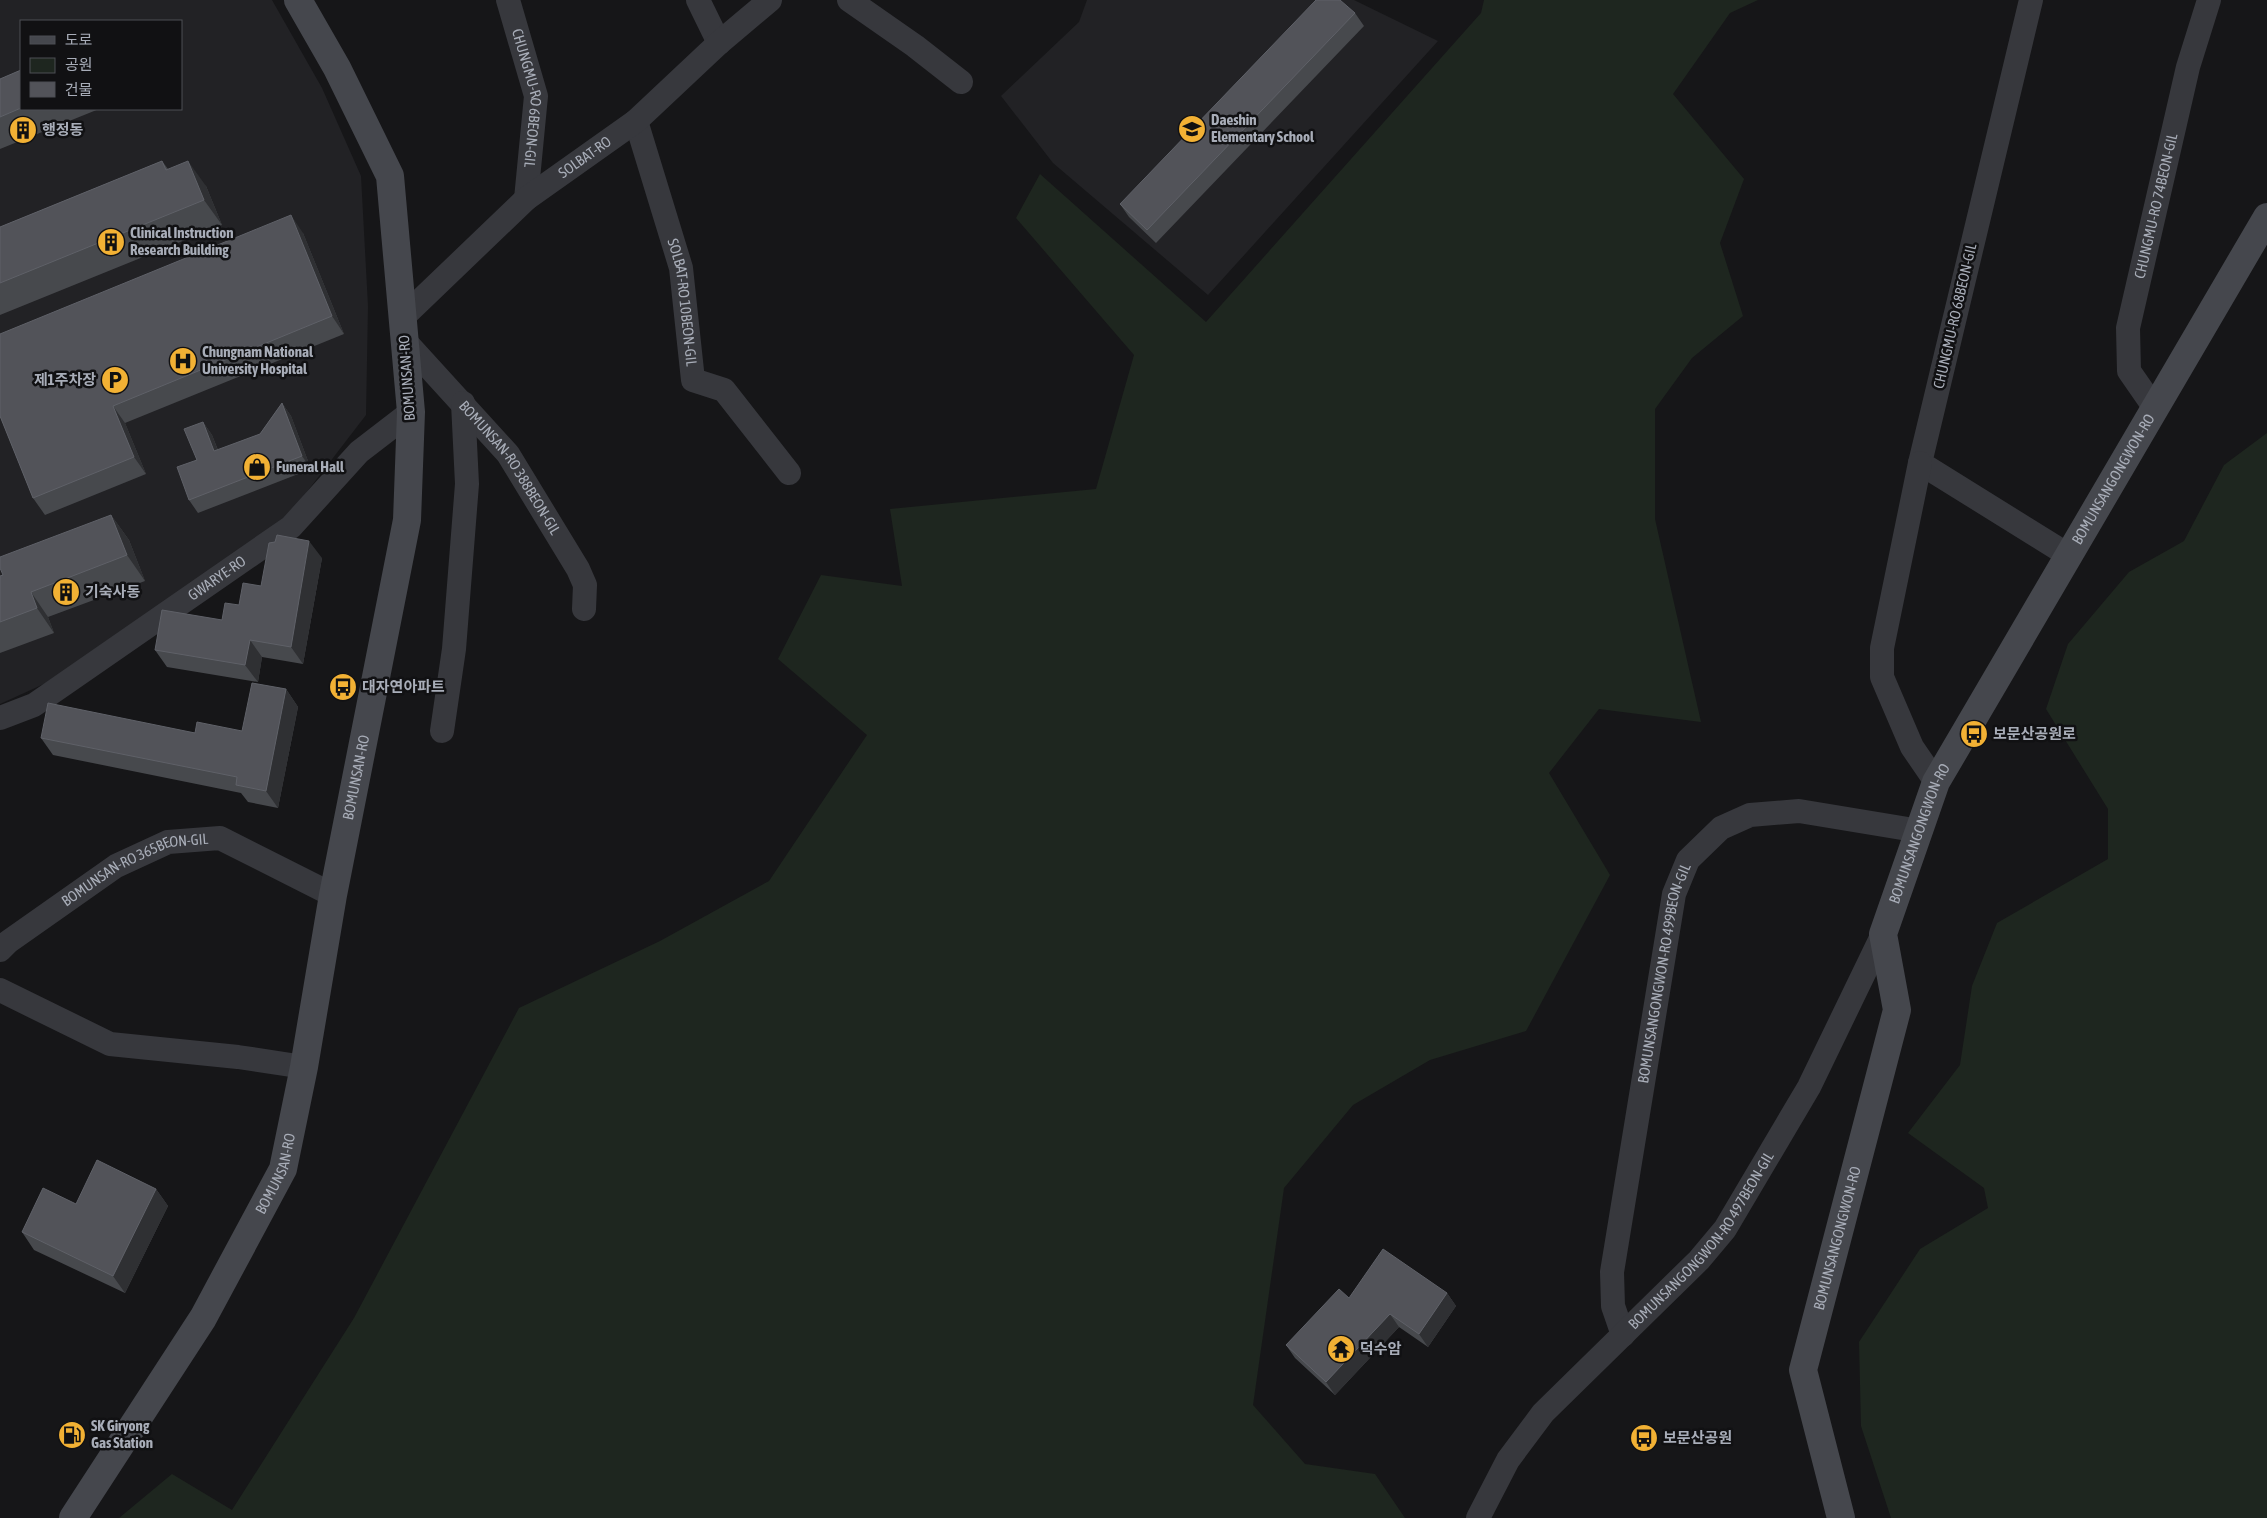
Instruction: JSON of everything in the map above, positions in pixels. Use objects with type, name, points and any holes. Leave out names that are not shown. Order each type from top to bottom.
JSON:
[{"type":"main road","name":"BOMUNSAN-RO","points":[[72,1518],[203,1318],[283,1169],[304,1067],[333,895],[406,520],[411,412],[390,176],[337,68],[298,0]]},
{"type":"main road","name":"BOMUNSANGONGWON-RO","points":[[1841,1518],[1803,1370],[1897,1010],[1883,934],[1936,782],[2154,407],[2228,287],[2267,217]]},
{"type":"street","name":"CHUNGMU-RO 6BEON-GIL","points":[[508,0],[536,96],[526,199]]},
{"type":"street","points":[[698,0],[719,43]]},
{"type":"street","name":"SOLBAT-RO","points":[[404,330],[526,199],[636,121],[719,43],[770,0]]},
{"type":"street","points":[[849,0],[961,82]]},
{"type":"street","name":"CHUNGMU-RO 68BEON-GIL","points":[[1936,782],[1912,747],[1882,677],[1882,648],[1920,463],[2031,0]]},
{"type":"street","name":"CHUNGMU-RO 74BEON-GIL","points":[[2154,407],[2129,371],[2128,328],[2188,67],[2209,0]]},
{"type":"street","name":"SOLBAT-RO 10BEON-GIL","points":[[636,121],[681,268],[693,380],[724,390],[789,472]]},
{"type":"street","name":"BOMUNSAN-RO 388BEON-GIL","points":[[404,330],[463,403],[508,454],[578,569],[585,585],[584,609]]},
{"type":"street","points":[[442,731],[454,650],[467,484],[463,403]]},
{"type":"street","name":"GWARYE-RO","points":[[0,718],[34,704],[291,527],[360,452],[411,412]]},
{"type":"street","points":[[1920,463],[2068,555]]},
{"type":"street","name":"BOMUNSANGONGWON-RO 499BEON-GIL","points":[[1623,1335],[1613,1306],[1612,1272],[1674,894],[1688,860],[1721,828],[1750,815],[1799,811],[1920,831]]},
{"type":"street","name":"BOMUNSAN-RO 365BEON-GIL","points":[[0,950],[8,942],[116,866],[168,842],[220,838],[333,895]]},
{"type":"street","name":"BOMUNSANGONGWON-RO 497BEON-GIL","points":[[1478,1518],[1508,1460],[1543,1413],[1699,1260],[1725,1229],[1809,1087],[1883,934]]},
{"type":"street","points":[[0,990],[110,1044],[238,1056],[304,1067]]},
{"type":"shaded area","name":"Chungnam National University Hospital","points":[[0,0],[272,0],[322,88],[361,176],[368,306],[366,415],[286,519],[46,683],[0,704]]},
{"type":"shaded area","name":"Daeshin Elementary School","points":[[1087,0],[1354,0],[1438,41],[1208,295],[1053,163],[1001,96],[1079,22]]},
{"type":"green space","points":[[1484,0],[1758,0],[1730,13],[1673,94],[1744,179],[1720,243],[1743,316],[1692,358],[1655,409],[1655,519],[1701,722],[1599,709],[1549,773],[1610,875],[1526,1031],[1430,1060],[1353,1105],[1284,1188],[1253,1405],[1305,1464],[1375,1474],[1405,1518],[119,1518],[172,1474],[232,1510],[354,1318],[519,1008],[660,941],[769,881],[867,735],[778,659],[821,575],[902,586],[890,509],[1096,489],[1134,355],[1016,218],[1040,174],[1206,322],[1481,13]]},
{"type":"green space","points":[[2267,433],[2267,1518],[1891,1518],[1861,1426],[1859,1342],[1920,1249],[1988,1208],[1984,1188],[1908,1133],[1960,1065],[1972,986],[1997,923],[2108,859],[2108,809],[2046,709],[2068,644],[2129,572],[2184,541],[2224,465]]},
{"type":"building","points":[[1316,0],[1340,0],[1355,13],[1147,230],[1120,204]]},
{"type":"building","points":[[20,70],[20,108],[0,117],[0,79]]},
{"type":"building","points":[[162,161],[166,170],[188,161],[204,200],[0,283],[0,227]]},
{"type":"building","name":"제1주차장","points":[[291,215],[332,316],[113,406],[134,457],[33,498],[0,416],[0,334]]},
{"type":"building","name":"Funeral Hall","points":[[282,403],[302,456],[189,500],[177,467],[197,460],[184,429],[203,422],[214,451],[260,434]]},
{"type":"building","points":[[111,515],[127,555],[31,592],[37,608],[0,622],[0,576],[3,575],[0,568],[0,557]]},
{"type":"building","points":[[277,535],[309,541],[291,647],[250,640],[245,665],[155,650],[162,610],[222,620],[225,603],[239,605],[243,583],[261,586],[269,543],[275,542]]},
{"type":"building","points":[[252,683],[286,689],[266,791],[236,785],[237,777],[41,738],[48,703],[195,733],[197,722],[242,731]]},
{"type":"building","points":[[97,1160],[156,1189],[113,1276],[22,1232],[43,1188],[76,1204]]},
{"type":"building","points":[[1383,1249],[1447,1293],[1419,1334],[1390,1314],[1326,1382],[1286,1345],[1339,1289],[1349,1298]]},
{"type":"place","name":"Daeshin Elementary School","points":[[1192,129]]},
{"type":"place","name":"행정동","points":[[23,130]]},
{"type":"place","name":"Clinical Instruction Research Building","points":[[111,242]]},
{"type":"place","name":"Chungnam National University Hospital","points":[[183,361]]},
{"type":"place","name":"제1주차장","points":[[115,380]]},
{"type":"place","name":"Funeral Hall","points":[[257,467]]},
{"type":"place","name":"기숙사동","points":[[66,592]]},
{"type":"place","name":"대자연아파트","points":[[343,687]]},
{"type":"place","name":"보문산공원로","points":[[1974,734]]},
{"type":"place","name":"덕수암","points":[[1341,1349]]},
{"type":"place","name":"SK Giryong Gas Station","points":[[72,1435]]},
{"type":"place","name":"보문산공원","points":[[1644,1438]]}]
